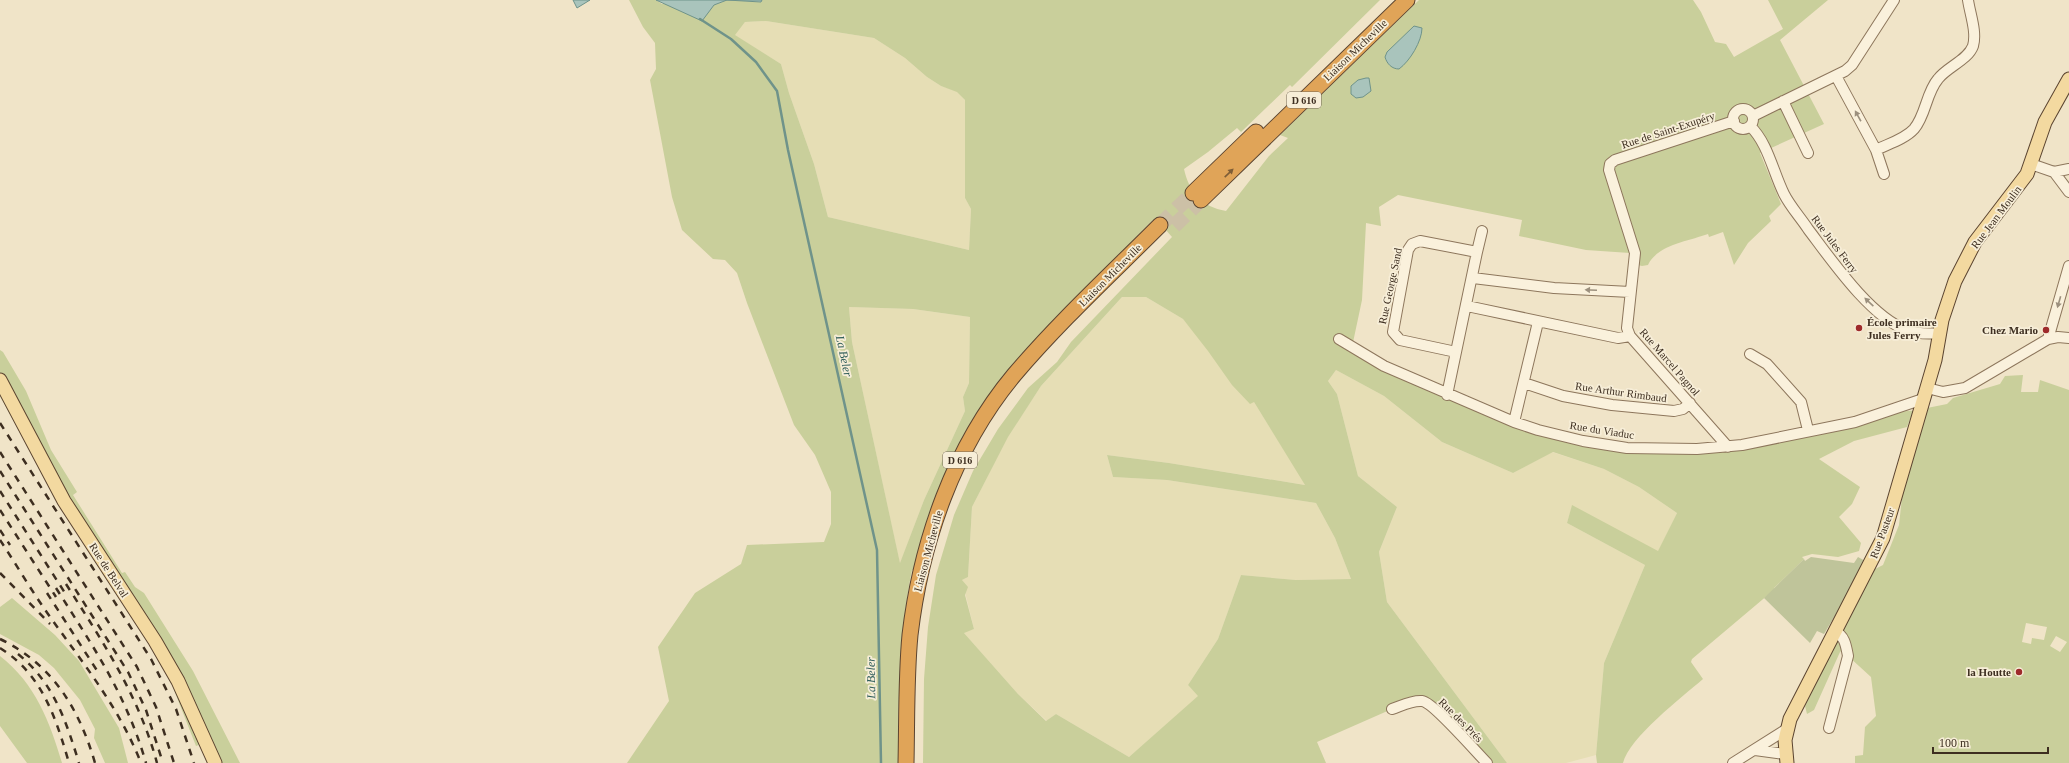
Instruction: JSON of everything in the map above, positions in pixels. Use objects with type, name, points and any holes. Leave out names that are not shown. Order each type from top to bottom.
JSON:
[{"type":"highway","name":"Liaison Micheville","points":[[1392,0],[1197,197],[1407,0]]},
{"type":"highway","name":"Liaison Micheville","points":[[906,763],[908,672],[914,604],[929,538],[940,505],[958,464],[983,418],[1014,376],[1058,327],[1164,228],[1021,382],[991,424],[967,468],[947,514],[929,574],[920,636],[915,763]]},
{"type":"main road","name":"Rue Jean Moulin","points":[[1913,429],[1925,393],[1955,281],[1965,260],[1984,229],[2022,182],[2031,164],[2045,122],[2069,78]]},
{"type":"main road","name":"Rue de Belval","points":[[0,380],[54,482],[155,641],[178,681],[215,763]]},
{"type":"main road","name":"Rue Pasteur","points":[[1786,758],[1787,729],[1883,538],[1913,429]]},
{"type":"street","points":[[1752,121],[1748,111],[1741,110],[1735,114],[1734,121],[1741,128],[1752,121],[1783,101],[1836,76],[1852,65],[1894,0]]},
{"type":"street","points":[[1876,150],[1906,136],[1914,129],[1921,118],[1937,80],[1945,70],[1967,55],[1973,47],[1975,38],[1968,0]]},
{"type":"street","points":[[1836,76],[1876,150],[1884,174]]},
{"type":"street","points":[[1783,101],[1808,153]]},
{"type":"street","name":"Rue de Saint-Exupéry","points":[[1610,164],[1615,160],[1734,121]]},
{"type":"street","name":"Rue Jules Ferry","points":[[1752,121],[1788,200],[1837,269],[1883,316],[1907,330],[1926,334],[1940,333]]},
{"type":"street","name":"Rue Marcel Pagnol","points":[[1610,164],[1609,170],[1635,253],[1627,328],[1630,336],[1728,447]]},
{"type":"street","points":[[2031,164],[2054,172],[2069,169]]},
{"type":"street","points":[[2054,172],[2069,192]]},
{"type":"street","points":[[1447,395],[1482,231]]},
{"type":"street","name":"Rue George Sand","points":[[1456,352],[1400,340],[1393,332],[1408,250],[1412,244],[1420,241],[1478,252]]},
{"type":"street","points":[[2048,339],[2069,266]]},
{"type":"street","points":[[1473,278],[1554,288],[1630,292]]},
{"type":"street","points":[[1467,306],[1618,338],[1630,336]]},
{"type":"street","points":[[1514,422],[1538,322]]},
{"type":"street","points":[[1925,393],[1943,392],[1965,388],[2048,339],[2058,337],[2069,338]]},
{"type":"street","name":"Rue du Viaduc","points":[[1339,339],[1384,366],[1447,395],[1514,422],[1583,441],[1628,448],[1728,447],[1808,430],[1856,422],[1925,393]]},
{"type":"street","points":[[1750,354],[1767,364],[1801,402],[1808,430]]},
{"type":"street","name":"Rue Arthur Rimbaud","points":[[1524,383],[1563,396],[1612,405],[1674,411],[1683,409],[1690,403]]},
{"type":"street","points":[[1829,728],[1848,656],[1846,645],[1841,634],[1835,631]]},
{"type":"street","name":"Rue des Prés","points":[[1392,709],[1413,702],[1424,701],[1434,708],[1487,763]]},
{"type":"street","points":[[1733,763],[1787,729]]},
{"type":"street","points":[[1755,750],[1786,758]]},
{"type":"shaded area","points":[[766,21],[874,38],[905,58],[927,77],[941,86],[957,91],[965,100],[965,198],[971,209],[969,250],[828,217],[814,164],[789,93],[781,64],[734,35],[745,22]]},
{"type":"shaded area","points":[[1122,297],[1146,297],[1183,319],[1254,402],[1306,485],[1169,463],[1107,455],[1113,477],[1167,480],[1316,503],[1335,538],[1351,579],[1296,580],[1241,575],[1218,639],[1188,685],[1199,696],[1129,757],[1056,714],[1047,721],[1018,694],[963,632],[974,629],[962,580],[968,577],[972,507],[1008,436],[1041,386]]},
{"type":"shaded area","points":[[849,307],[913,309],[970,317],[969,383],[963,397],[965,411],[924,500],[900,564],[852,342]]},
{"type":"shaded area","points":[[1336,370],[1384,396],[1442,442],[1513,473],[1552,452],[1604,469],[1639,487],[1677,513],[1658,552],[1572,506],[1567,523],[1645,565],[1604,663],[1596,755],[1566,763],[1507,763],[1387,602],[1379,552],[1397,507],[1358,476],[1337,394],[1328,381]]},
{"type":"green space","points":[[629,0],[656,0],[662,4],[714,5],[727,0],[761,2],[762,0],[1380,0],[1292,87],[1290,85],[1241,132],[1237,128],[1208,152],[1184,169],[1189,185],[1203,202],[1226,211],[1269,156],[1288,138],[1280,135],[1419,0],[1693,0],[1701,12],[1715,42],[1726,44],[1734,57],[1783,29],[1768,0],[1828,0],[1780,40],[1824,124],[1760,153],[1781,204],[1769,216],[1771,221],[1748,243],[1734,265],[1723,232],[1709,237],[1708,234],[1666,248],[1652,258],[1648,265],[1642,266],[1630,263],[1630,253],[1586,250],[1519,236],[1522,220],[1398,195],[1379,207],[1381,226],[1366,223],[1362,300],[1352,347],[1447,395],[1583,441],[1697,449],[1807,430],[1813,436],[1853,428],[1901,412],[1913,411],[1907,427],[1854,441],[1819,459],[1860,487],[1852,504],[1839,517],[1861,543],[1859,551],[1838,557],[1812,554],[1802,557],[1804,559],[1774,588],[1775,589],[1692,659],[1691,662],[1703,679],[1645,730],[1627,753],[1623,763],[1597,763],[1596,755],[1604,663],[1645,565],[1567,523],[1572,505],[1658,551],[1677,513],[1639,487],[1604,469],[1553,452],[1513,473],[1442,442],[1384,396],[1336,370],[1328,381],[1337,394],[1358,476],[1397,507],[1379,552],[1387,602],[1507,763],[1487,763],[1423,701],[1392,709],[1317,742],[1326,763],[923,763],[924,679],[928,627],[936,575],[954,515],[973,471],[998,429],[1028,388],[1057,362],[1071,342],[1172,237],[1165,229],[1153,220],[1052,322],[934,503],[912,570],[904,618],[900,666],[898,763],[627,763],[669,701],[658,647],[695,593],[741,564],[747,545],[824,542],[831,524],[831,492],[815,455],[794,425],[737,273],[725,260],[713,259],[682,230],[672,197],[650,80],[656,69],[655,43],[643,27]],"holes":[[[766,21],[874,38],[905,58],[927,77],[941,86],[957,92],[965,100],[965,198],[971,209],[969,250],[828,217],[814,164],[789,93],[781,64],[735,35],[745,22]],[[1122,297],[1146,297],[1183,319],[1232,385],[1250,404],[1254,402],[1305,485],[1169,463],[1107,455],[1113,477],[1167,480],[1316,503],[1335,538],[1351,579],[1296,580],[1241,575],[1218,639],[1188,685],[1198,696],[1129,757],[1056,714],[1046,721],[1018,694],[964,633],[974,629],[965,595],[968,587],[962,580],[968,577],[972,507],[1008,437],[1041,386]],[[849,307],[913,309],[970,317],[969,383],[963,397],[965,411],[924,500],[900,563],[852,342]]]},
{"type":"green space","points":[[0,350],[3,352],[26,391],[51,450],[77,492],[73,495],[122,573],[125,572],[135,587],[144,593],[193,671],[240,763],[215,763],[205,743],[196,746],[172,685],[149,644],[59,505],[0,396]]},
{"type":"green space","points":[[2023,375],[2021,392],[2038,392],[2040,380],[2069,390],[2069,763],[1855,763],[1855,756],[1863,755],[1865,727],[1876,716],[1871,677],[1848,656],[1846,646],[1840,652],[1814,710],[1807,714],[1805,706],[1840,633],[1875,569],[1883,565],[1899,525],[1903,488],[1927,408],[1947,404],[1953,398],[2000,384],[2005,376]],"holes":[[[2026,623],[2047,627],[2044,640],[2032,638],[2031,644],[2022,642]],[[2056,636],[2067,642],[2060,652],[2050,646]]]},
{"type":"green space","points":[[1811,557],[1854,563],[1858,557],[1867,562],[1824,634],[1817,631],[1810,643],[1764,598],[1804,559],[1805,561]]},
{"type":"green space","points":[[12,598],[55,635],[79,661],[119,728],[128,763],[105,763],[94,738],[95,729],[80,700],[54,668],[39,655],[0,634],[0,607]]},
{"type":"green space","points":[[0,656],[23,678],[40,704],[62,763],[27,763],[0,726]]},
{"type":"water","points":[[573,0],[590,0],[577,8]]},
{"type":"water","points":[[656,0],[727,0],[714,5],[702,21]]},
{"type":"water","points":[[727,0],[762,0],[761,2]]},
{"type":"water","points":[[1414,26],[1422,28],[1418,45],[1407,61],[1399,69],[1396,69],[1388,64],[1385,57],[1387,52]]},
{"type":"water","points":[[1369,78],[1371,91],[1363,97],[1356,98],[1351,94],[1351,86],[1358,80]]},
{"type":"waterway","name":"La Beler","points":[[700,19],[731,39],[756,62],[777,91],[788,150],[877,550],[881,763]]},
{"type":"tunnel","points":[[1160,225],[1193,193]]},
{"type":"tunnel","points":[[1174,226],[1201,200]]},
{"type":"railway","points":[[0,423],[151,659],[176,709],[194,763]]},
{"type":"railway","points":[[0,452],[137,667],[156,707],[174,763]]},
{"type":"railway","points":[[0,471],[128,672],[146,710],[163,763]]},
{"type":"railway","points":[[0,491],[65,593]]},
{"type":"railway","points":[[0,510],[56,597]]},
{"type":"railway","points":[[0,530],[10,545]]},
{"type":"railway","points":[[0,540],[42,605],[87,667],[111,704],[132,742],[141,763]]},
{"type":"railway","points":[[0,573],[50,624]]},
{"type":"railway","points":[[66,584],[119,670],[140,715],[157,763]]},
{"type":"railway","points":[[56,588],[96,652],[119,693],[138,738],[146,763]]},
{"type":"railway","points":[[47,593],[98,672]]},
{"type":"railway","points":[[0,639],[35,661],[61,690],[72,706],[81,724],[95,763]]},
{"type":"railway","points":[[0,648],[27,671],[37,684],[53,714],[69,763]]},
{"type":"railway","points":[[18,654],[41,677],[50,690],[69,732],[79,763]]},
{"type":"place","name":"École primaire Jules Ferry","points":[[1859,328]]},
{"type":"place","name":"Chez Mario","points":[[2046,330]]},
{"type":"place","name":"la Houtte","points":[[2019,672]]}]
